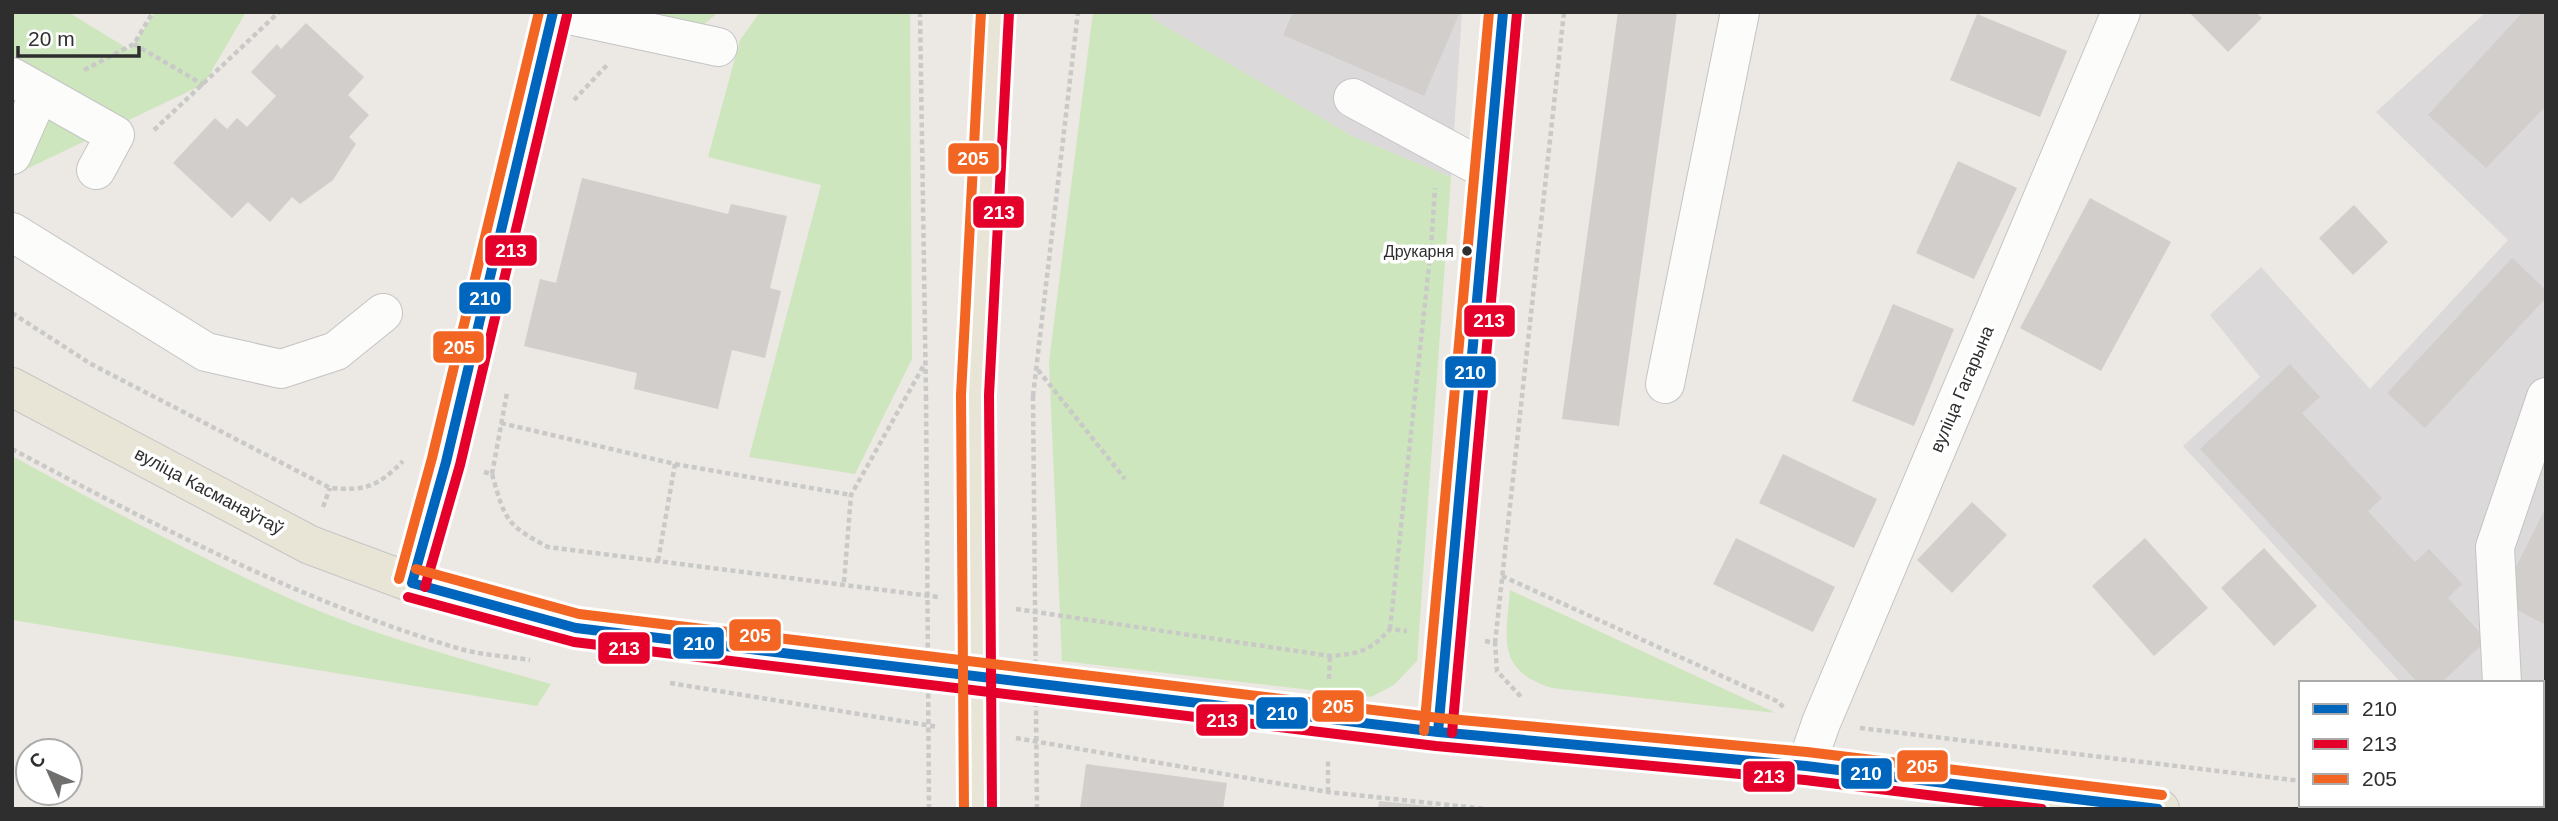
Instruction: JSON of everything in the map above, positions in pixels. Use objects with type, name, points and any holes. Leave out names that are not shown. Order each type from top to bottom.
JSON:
[{"type":"main road","points":[[412,583],[446,462],[554,12]]},
{"type":"main road","points":[[978,809],[975,395],[995,12]]},
{"type":"main road","points":[[1438,732],[1503,12]]},
{"type":"main road","name":"вуліца Касманаўтаў","points":[[12,387],[310,545],[412,583],[576,628],[1438,732],[1806,766],[2160,809]]},
{"type":"street","points":[[554,12],[620,22],[718,47]]},
{"type":"street","points":[[1665,384],[1740,12]]},
{"type":"street","name":"вуліца Гагарына","points":[[1806,766],[1821,723],[2118,13]]},
{"type":"street","points":[[12,155],[26,85],[115,135],[96,170]]},
{"type":"street","points":[[1353,98],[1488,171]]},
{"type":"street","points":[[12,232],[206,352],[281,369],[336,351],[383,313]]},
{"type":"street","points":[[2502,681],[2495,547],[2546,397]]},
{"type":"path","points":[[26,85],[134,44],[153,12]]},
{"type":"path","points":[[144,125],[156,131],[279,12]]},
{"type":"path","points":[[920,12],[929,809]]},
{"type":"path","points":[[1037,809],[1033,396],[1078,12]]},
{"type":"path","points":[[1531,701],[1520,698],[1497,671],[1495,643],[1564,12]]},
{"type":"path","points":[[573,102],[620,22]]},
{"type":"path","points":[[134,44],[205,85]]},
{"type":"path","points":[[1006,607],[1330,656],[1353,654],[1373,647],[1390,629],[1432,247],[1437,144]]},
{"type":"path","points":[[12,313],[91,364],[330,488],[362,491],[387,477],[407,456],[446,462],[492,474]]},
{"type":"path","points":[[844,583],[851,495],[924,365]]},
{"type":"path","points":[[1038,369],[1125,479]]},
{"type":"path","points":[[509,382],[492,474],[500,502],[514,529],[548,547],[952,599]]},
{"type":"path","points":[[501,423],[675,464],[851,495]]},
{"type":"path","points":[[658,561],[675,464]]},
{"type":"path","points":[[1502,576],[1779,702],[1792,718],[2299,780]]},
{"type":"path","points":[[1390,629],[1445,634],[1495,643]]},
{"type":"shaded area","points":[[1153,12],[1462,12],[1451,177],[1352,136],[1152,19]]},
{"type":"shaded area","points":[[2486,12],[2546,12],[2546,786],[2544,681],[2399,681],[2183,446],[2260,377],[2210,315],[2261,267],[2370,389],[2508,240],[2376,112]]},
{"type":"green space","points":[[12,12],[68,12],[130,50],[155,12],[246,12],[204,84],[12,176]]},
{"type":"green space","points":[[659,12],[719,12],[699,28],[669,22]]},
{"type":"green space","points":[[760,12],[910,12],[912,359],[855,474],[749,457],[821,185],[708,157],[740,40]]},
{"type":"green space","points":[[1093,12],[1153,12],[1153,19],[1352,136],[1451,177],[1417,661],[1394,685],[1371,697],[1062,661],[1049,362]]},
{"type":"green space","points":[[12,456],[192,552],[302,604],[394,638],[551,684],[537,706],[12,620]]},
{"type":"green space","points":[[1510,590],[1776,713],[1552,688],[1534,681],[1521,672],[1508,651]]},
{"type":"building","points":[[1293,12],[1460,12],[1424,96],[1283,35]]},
{"type":"building","points":[[1618,12],[1677,12],[1619,426],[1562,419]]},
{"type":"building","points":[[2189,12],[2256,12],[2262,18],[2228,52]]},
{"type":"building","points":[[2523,12],[2546,12],[2546,106],[2486,168],[2428,115]]},
{"type":"building","points":[[1977,14],[2067,51],[2040,117],[1950,80]]},
{"type":"building","points":[[306,23],[364,77],[348,95],[369,115],[349,137],[356,144],[333,180],[300,204],[292,197],[270,222],[248,202],[232,218],[173,163],[215,118],[227,129],[237,118],[247,127],[276,96],[251,72],[277,44],[281,49]]},
{"type":"building","points":[[1958,161],[2017,188],[1974,279],[1916,253]]},
{"type":"building","points":[[582,178],[728,214],[731,204],[787,216],[770,288],[781,291],[765,358],[732,350],[718,409],[634,389],[637,373],[524,346],[540,279],[556,283]]},
{"type":"building","points":[[2090,198],[2171,242],[2101,371],[2020,328]]},
{"type":"building","points":[[2354,205],[2388,242],[2353,275],[2319,238]]},
{"type":"building","points":[[2512,258],[2546,290],[2546,298],[2425,428],[2387,393]]},
{"type":"building","points":[[1893,304],[1954,329],[1914,426],[1852,401]]},
{"type":"building","points":[[2290,364],[2320,397],[2302,413],[2382,498],[2368,511],[2415,562],[2429,549],[2462,584],[2448,598],[2487,640],[2443,681],[2416,681],[2200,449]]},
{"type":"building","points":[[1783,454],[1877,499],[1854,548],[1759,503]]},
{"type":"building","points":[[1972,502],[2007,535],[1952,593],[1917,560]]},
{"type":"building","points":[[2546,507],[2546,625],[2512,607],[2512,575]]},
{"type":"building","points":[[1736,538],[1835,587],[1813,632],[1713,584]]},
{"type":"building","points":[[2145,538],[2208,608],[2154,656],[2092,586]]},
{"type":"building","points":[[2264,548],[2317,606],[2274,646],[2221,588]]},
{"type":"building","points":[[1086,764],[1227,783],[1223,809],[1080,809]]},
{"type":"building","points":[[1379,801],[1439,807],[1439,809],[1378,809]]},
{"type":"transit line","name":"205","points":[[399,579],[432,458],[539,12]]},
{"type":"transit line","name":"210","points":[[412,583],[446,462],[553,12]]},
{"type":"transit line","name":"205","points":[[964,809],[961,395],[981,12]]},
{"type":"transit line","name":"205","points":[[1424,731],[1489,12]]},
{"type":"transit line","name":"210","points":[[1438,732],[1503,12]]},
{"type":"transit line","name":"213","points":[[992,809],[989,395],[1009,13]]},
{"type":"transit line","name":"213","points":[[1452,733],[1517,13]]},
{"type":"transit line","name":"213","points":[[425,587],[460,465],[567,15]]},
{"type":"transit line","name":"205","points":[[416,569],[579,614],[1439,718],[1807,752],[2162,795]]},
{"type":"transit line","name":"210","points":[[412,583],[576,628],[1438,732],[1806,766],[2158,809]]},
{"type":"transit line","name":"213","points":[[408,597],[574,642],[1436,746],[1805,780],[2042,809]]},
{"type":"place","name":"Друкарня","points":[[1467,251]]}]
